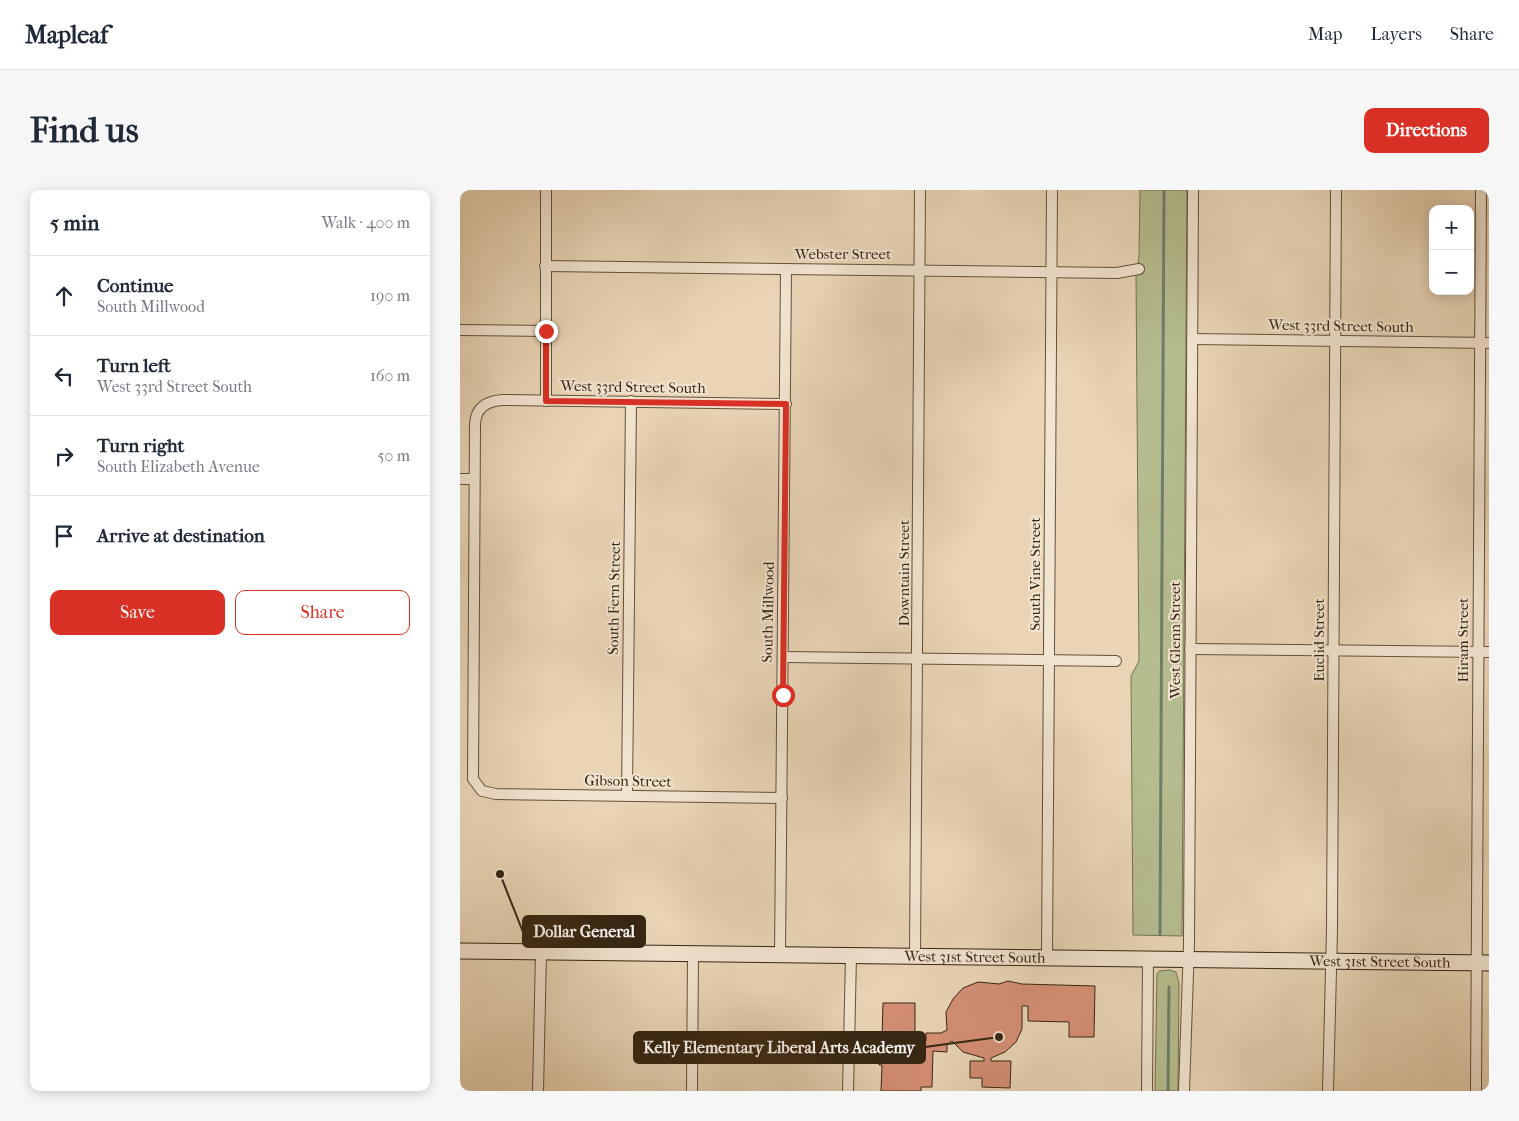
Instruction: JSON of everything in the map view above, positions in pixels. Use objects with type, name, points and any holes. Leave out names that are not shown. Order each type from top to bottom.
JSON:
[{"type":"street","points":[[546,190],[546,401]]},
{"type":"street","name":"Downtain Street","points":[[915,957],[919,659],[920,190]]},
{"type":"street","name":"South Vine Street","points":[[1047,957],[1052,190]]},
{"type":"street","name":"West Glenn Street","points":[[1184,1091],[1187,959],[1193,190]]},
{"type":"street","name":"Euclid Street","points":[[1328,1091],[1334,650],[1336,190]]},
{"type":"street","name":"Hiram Street","points":[[1476,1091],[1483,962],[1478,652],[1484,343],[1481,190]]},
{"type":"street","name":"Webster Street","points":[[546,266],[1117,273],[1139,269]]},
{"type":"street","name":"South Millwood","points":[[780,955],[786,269]]},
{"type":"street","points":[[460,330],[546,331]]},
{"type":"street","name":"West 33rd Street South","points":[[1192,339],[1484,343]]},
{"type":"street","name":"West 33rd Street South","points":[[474,479],[474,424],[478,411],[494,400],[786,404]]},
{"type":"street","name":"South Fern Street","points":[[627,796],[631,401]]},
{"type":"street","points":[[460,479],[474,479],[472,647],[460,647]]},
{"type":"street","name":"Gibson Street","points":[[472,647],[473,779],[477,787],[489,794],[782,798]]},
{"type":"street","points":[[1190,649],[1489,652]]},
{"type":"street","points":[[783,657],[1116,661]]},
{"type":"street","name":"West 31st Street South","points":[[460,951],[1483,962]]},
{"type":"street","points":[[538,1091],[541,952]]},
{"type":"street","points":[[692,1091],[693,954]]},
{"type":"street","points":[[848,1091],[851,956]]},
{"type":"street","points":[[1147,1091],[1148,958]]},
{"type":"green space","points":[[1140,190],[1187,190],[1182,936],[1133,935],[1131,676],[1139,661],[1136,276],[1139,256]]},
{"type":"green space","points":[[1170,970],[1176,972],[1179,983],[1178,1091],[1155,1091],[1157,974],[1159,971]]},
{"type":"building","points":[[1008,981],[1022,984],[1095,986],[1094,1037],[1069,1037],[1069,1022],[1028,1021],[1028,1006],[1022,1006],[1022,1029],[1016,1042],[1005,1052],[991,1058],[991,1061],[1011,1061],[1010,1088],[982,1087],[982,1078],[970,1078],[970,1061],[984,1061],[984,1058],[963,1052],[952,1041],[947,1045],[947,1052],[933,1051],[932,1087],[921,1087],[921,1091],[881,1091],[882,1065],[879,1065],[879,1049],[876,1049],[875,1040],[882,1040],[883,1003],[915,1003],[915,1039],[918,1039],[918,1042],[926,1041],[926,1033],[941,1033],[947,1030],[946,1012],[953,999],[963,988],[978,982],[999,984]]},
{"type":"waterway","points":[[1160,934],[1164,190]]},
{"type":"waterway","points":[[1168,1091],[1169,987]]},
{"type":"place","name":"Dollar General","points":[[500,874]]},
{"type":"place","name":"Kelly Elementary Liberal Arts Academy","points":[[999,1037]]},
{"type":"route","points":[[546,331],[546,401],[786,404],[783,695]]}]
